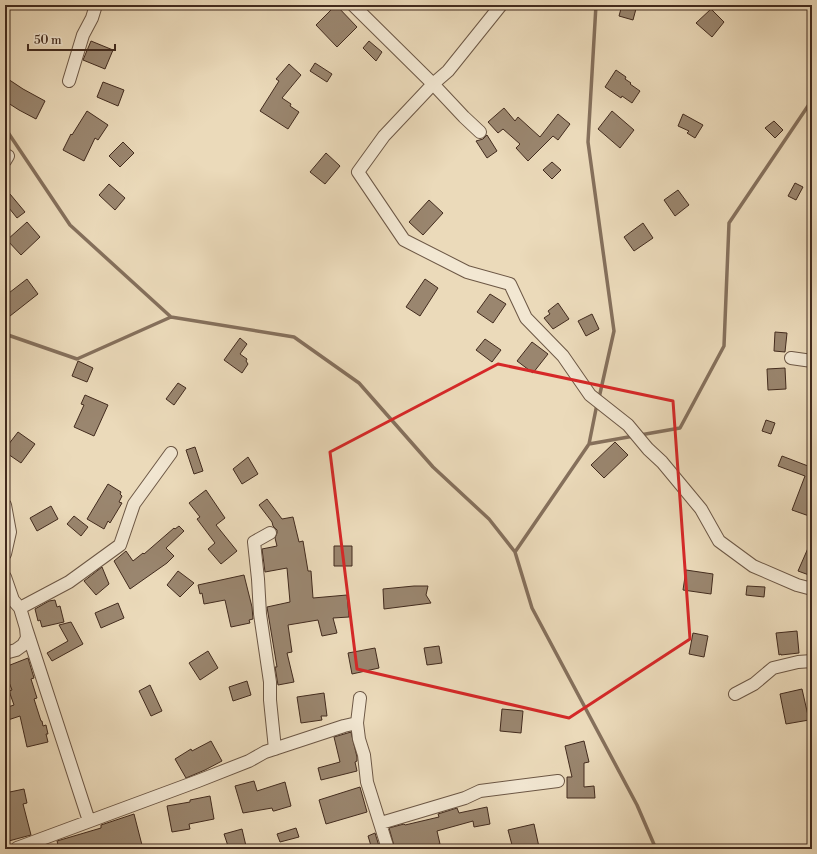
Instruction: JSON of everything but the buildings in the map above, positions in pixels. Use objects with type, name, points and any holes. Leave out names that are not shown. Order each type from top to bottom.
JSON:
[{"type":"street","points":[[69,81],[83,35],[92,18],[96,5]]},
{"type":"street","points":[[353,5],[480,132]]},
{"type":"street","points":[[501,5],[448,71],[433,84],[384,136],[358,172],[404,240],[467,272],[510,284],[526,318],[563,356],[590,395],[628,425],[662,462],[701,509],[719,541],[753,566],[797,585],[812,588]]},
{"type":"street","points":[[791,358],[812,361]]},
{"type":"street","points":[[20,608],[69,582],[120,545],[134,504],[171,453]]},
{"type":"street","points":[[5,506],[10,532],[5,554]]},
{"type":"street","points":[[270,533],[254,542],[260,614],[270,682],[270,700],[275,749]]},
{"type":"street","points":[[5,577],[13,600],[20,608],[89,821]]},
{"type":"street","points":[[5,653],[16,650],[23,645],[27,638],[26,628]]},
{"type":"street","points":[[735,694],[754,684],[773,668],[798,662],[812,661]]},
{"type":"street","points":[[360,698],[357,723],[364,755],[367,782],[388,849]]},
{"type":"street","points":[[16,849],[249,761],[266,752],[357,723]]},
{"type":"street","points":[[380,823],[458,801],[480,791],[558,781]]},
{"type":"highlighted area","points":[[498,364],[673,401],[690,639],[569,718],[357,669],[330,452]]},
{"type":"waterway","points":[[596,5],[588,142],[614,331],[599,398]]},
{"type":"waterway","points":[[640,435],[680,428],[724,346],[729,223],[812,100]]},
{"type":"waterway","points":[[5,128],[70,225],[171,317],[294,337],[359,383],[433,467],[489,519],[515,552]]},
{"type":"waterway","points":[[5,334],[77,359],[171,317]]},
{"type":"waterway","points":[[597,404],[589,444],[515,552],[532,608],[637,805],[656,849]]},
{"type":"waterway","points":[[589,444],[634,436]]}]
